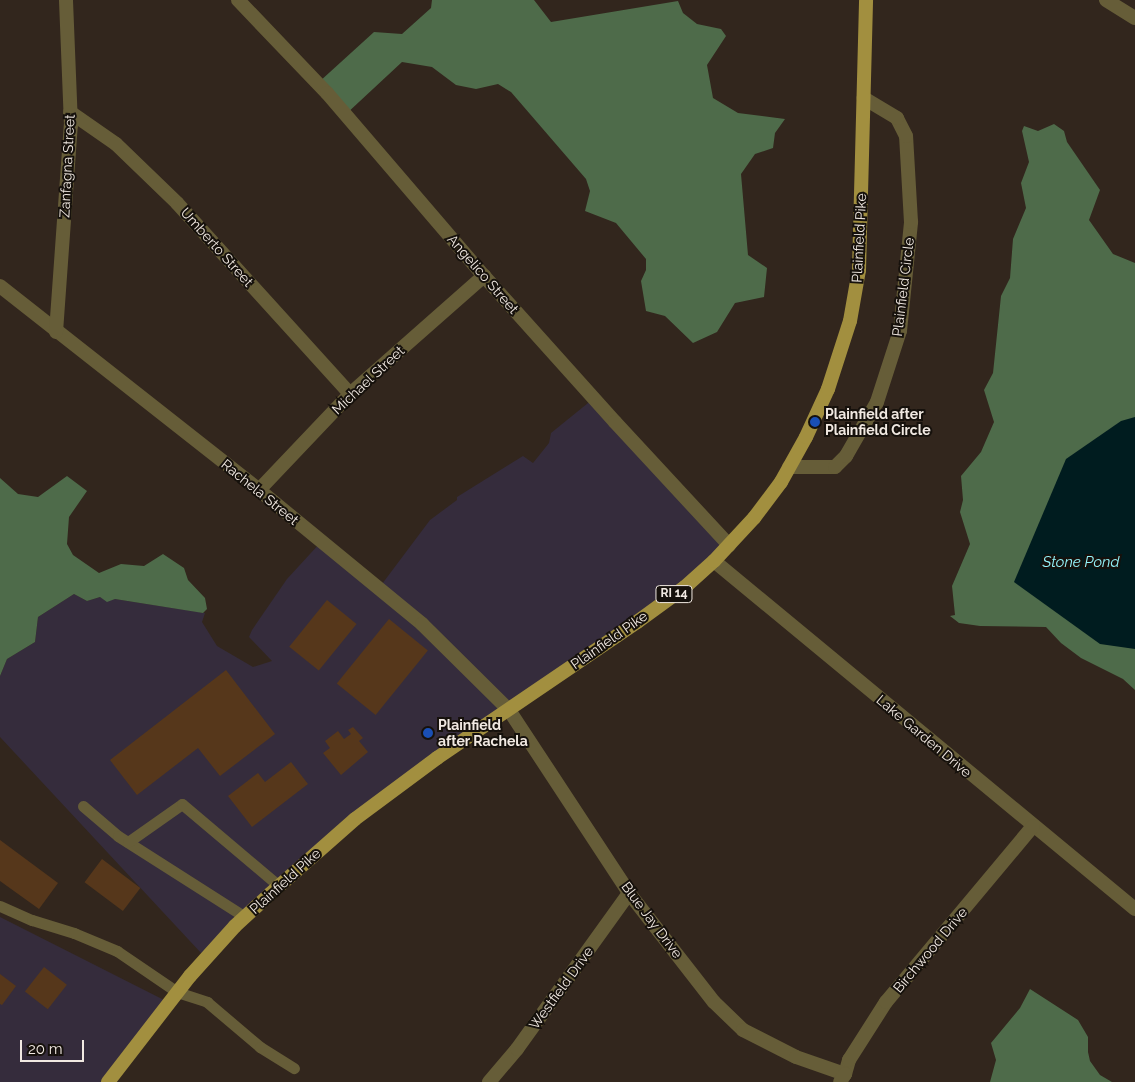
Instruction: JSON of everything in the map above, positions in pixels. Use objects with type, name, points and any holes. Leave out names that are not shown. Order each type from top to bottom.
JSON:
[{"type":"main road","name":"Plainfield Pike","points":[[108,1082],[196,968],[245,917],[354,819],[437,758],[637,622],[685,587],[714,561],[754,518],[781,482],[828,388],[850,321],[859,270],[866,0]]},
{"type":"street","name":"Zanfagna Street","points":[[56,332],[70,112],[66,0]]},
{"type":"street","name":"Angelico Street","points":[[238,0],[328,93],[484,276],[729,545]]},
{"type":"street","points":[[1106,0],[1135,18]]},
{"type":"street","name":"Plainfield Circle","points":[[789,467],[835,467],[846,456],[877,402],[900,330],[911,222],[906,136],[897,118],[864,98]]},
{"type":"street","name":"Umberto Street","points":[[70,112],[116,144],[178,203],[350,394]]},
{"type":"street","name":"Michael Street","points":[[259,490],[350,394],[484,276]]},
{"type":"street","name":"Rachela Street","points":[[0,286],[259,490],[422,624],[509,710]]},
{"type":"street","name":"Lake Garden Drive","points":[[714,561],[1135,909]]},
{"type":"street","name":"Blue Jay Drive","points":[[509,710],[629,893],[714,1002],[734,1023],[796,1058],[843,1078]]},
{"type":"street","name":"Birchwood Drive","points":[[843,1078],[849,1060],[886,1002],[1033,826]]},
{"type":"street","name":"Westfield Drive","points":[[489,1082],[517,1049],[629,893]]},
{"type":"lane","points":[[128,842],[182,804],[279,886]]},
{"type":"lane","points":[[83,806],[118,836],[245,917]]},
{"type":"lane","points":[[0,906],[32,920],[74,933],[117,951],[177,992],[207,1002],[260,1047],[294,1068]]},
{"type":"shaded area","points":[[593,399],[726,542],[702,570],[361,811],[202,954],[0,737],[0,676],[7,659],[35,642],[38,617],[74,594],[87,601],[100,597],[107,601],[115,599],[205,613],[202,622],[217,646],[253,667],[272,661],[249,637],[287,579],[321,542],[382,584],[430,520],[457,500],[457,497],[523,456],[533,463],[549,443],[551,433]]},
{"type":"shaded area","points":[[0,917],[166,1001],[107,1082],[0,1082]]},
{"type":"green space","points":[[432,0],[534,0],[551,22],[678,1],[683,13],[697,24],[721,29],[726,36],[707,65],[713,98],[738,113],[785,119],[775,133],[773,148],[755,154],[741,174],[748,255],[767,268],[764,297],[735,303],[717,332],[693,343],[665,316],[646,311],[641,281],[646,270],[646,259],[616,223],[585,211],[590,191],[586,179],[511,92],[498,84],[476,89],[456,85],[432,67],[402,62],[345,115],[319,82],[374,32],[402,34],[431,8]]},
{"type":"green space","points":[[1054,124],[1064,131],[1067,142],[1100,190],[1089,220],[1113,254],[1135,263],[1135,690],[1123,679],[1081,658],[1061,643],[1046,627],[980,626],[959,623],[950,616],[955,615],[952,586],[970,544],[960,512],[963,500],[961,476],[981,452],[994,422],[984,390],[993,373],[1001,296],[1010,278],[1013,239],[1026,208],[1021,183],[1029,162],[1022,131],[1024,126],[1038,131]]},
{"type":"green space","points":[[67,476],[87,491],[69,517],[67,544],[73,555],[99,573],[121,564],[144,566],[163,554],[184,568],[188,580],[205,598],[207,609],[203,613],[115,599],[107,602],[100,597],[87,601],[74,594],[38,617],[35,642],[7,659],[0,676],[0,478],[18,494],[38,497]]},
{"type":"green space","points":[[1030,989],[1078,1020],[1088,1037],[1090,1061],[1100,1075],[1112,1082],[990,1082],[996,1060],[991,1043],[1020,1008]]},
{"type":"water","name":"Stone Pond","points":[[1135,417],[1135,649],[1100,644],[1014,582],[1066,459],[1121,421]]},
{"type":"building","points":[[327,600],[357,624],[319,671],[289,647]]},
{"type":"building","points":[[389,619],[428,650],[376,715],[337,684]]},
{"type":"building","points":[[226,670],[275,734],[220,776],[198,748],[137,795],[110,760]]},
{"type":"building","points":[[353,727],[363,738],[359,741],[368,752],[341,775],[323,753],[330,748],[325,741],[338,731],[344,739],[351,734],[348,730]]},
{"type":"building","points":[[291,762],[308,784],[252,827],[228,796],[258,773],[265,782]]},
{"type":"building","points":[[0,840],[58,883],[39,909],[0,881]]},
{"type":"building","points":[[102,859],[140,888],[123,911],[85,882]]},
{"type":"building","points":[[44,967],[67,985],[48,1009],[25,991]]},
{"type":"building","points":[[0,974],[16,986],[2,1005],[0,1004]]},
{"type":"place","name":"Plainfield after Plainfield Circle","points":[[815,422]]},
{"type":"place","name":"Plainfield after Rachela","points":[[428,733]]}]
